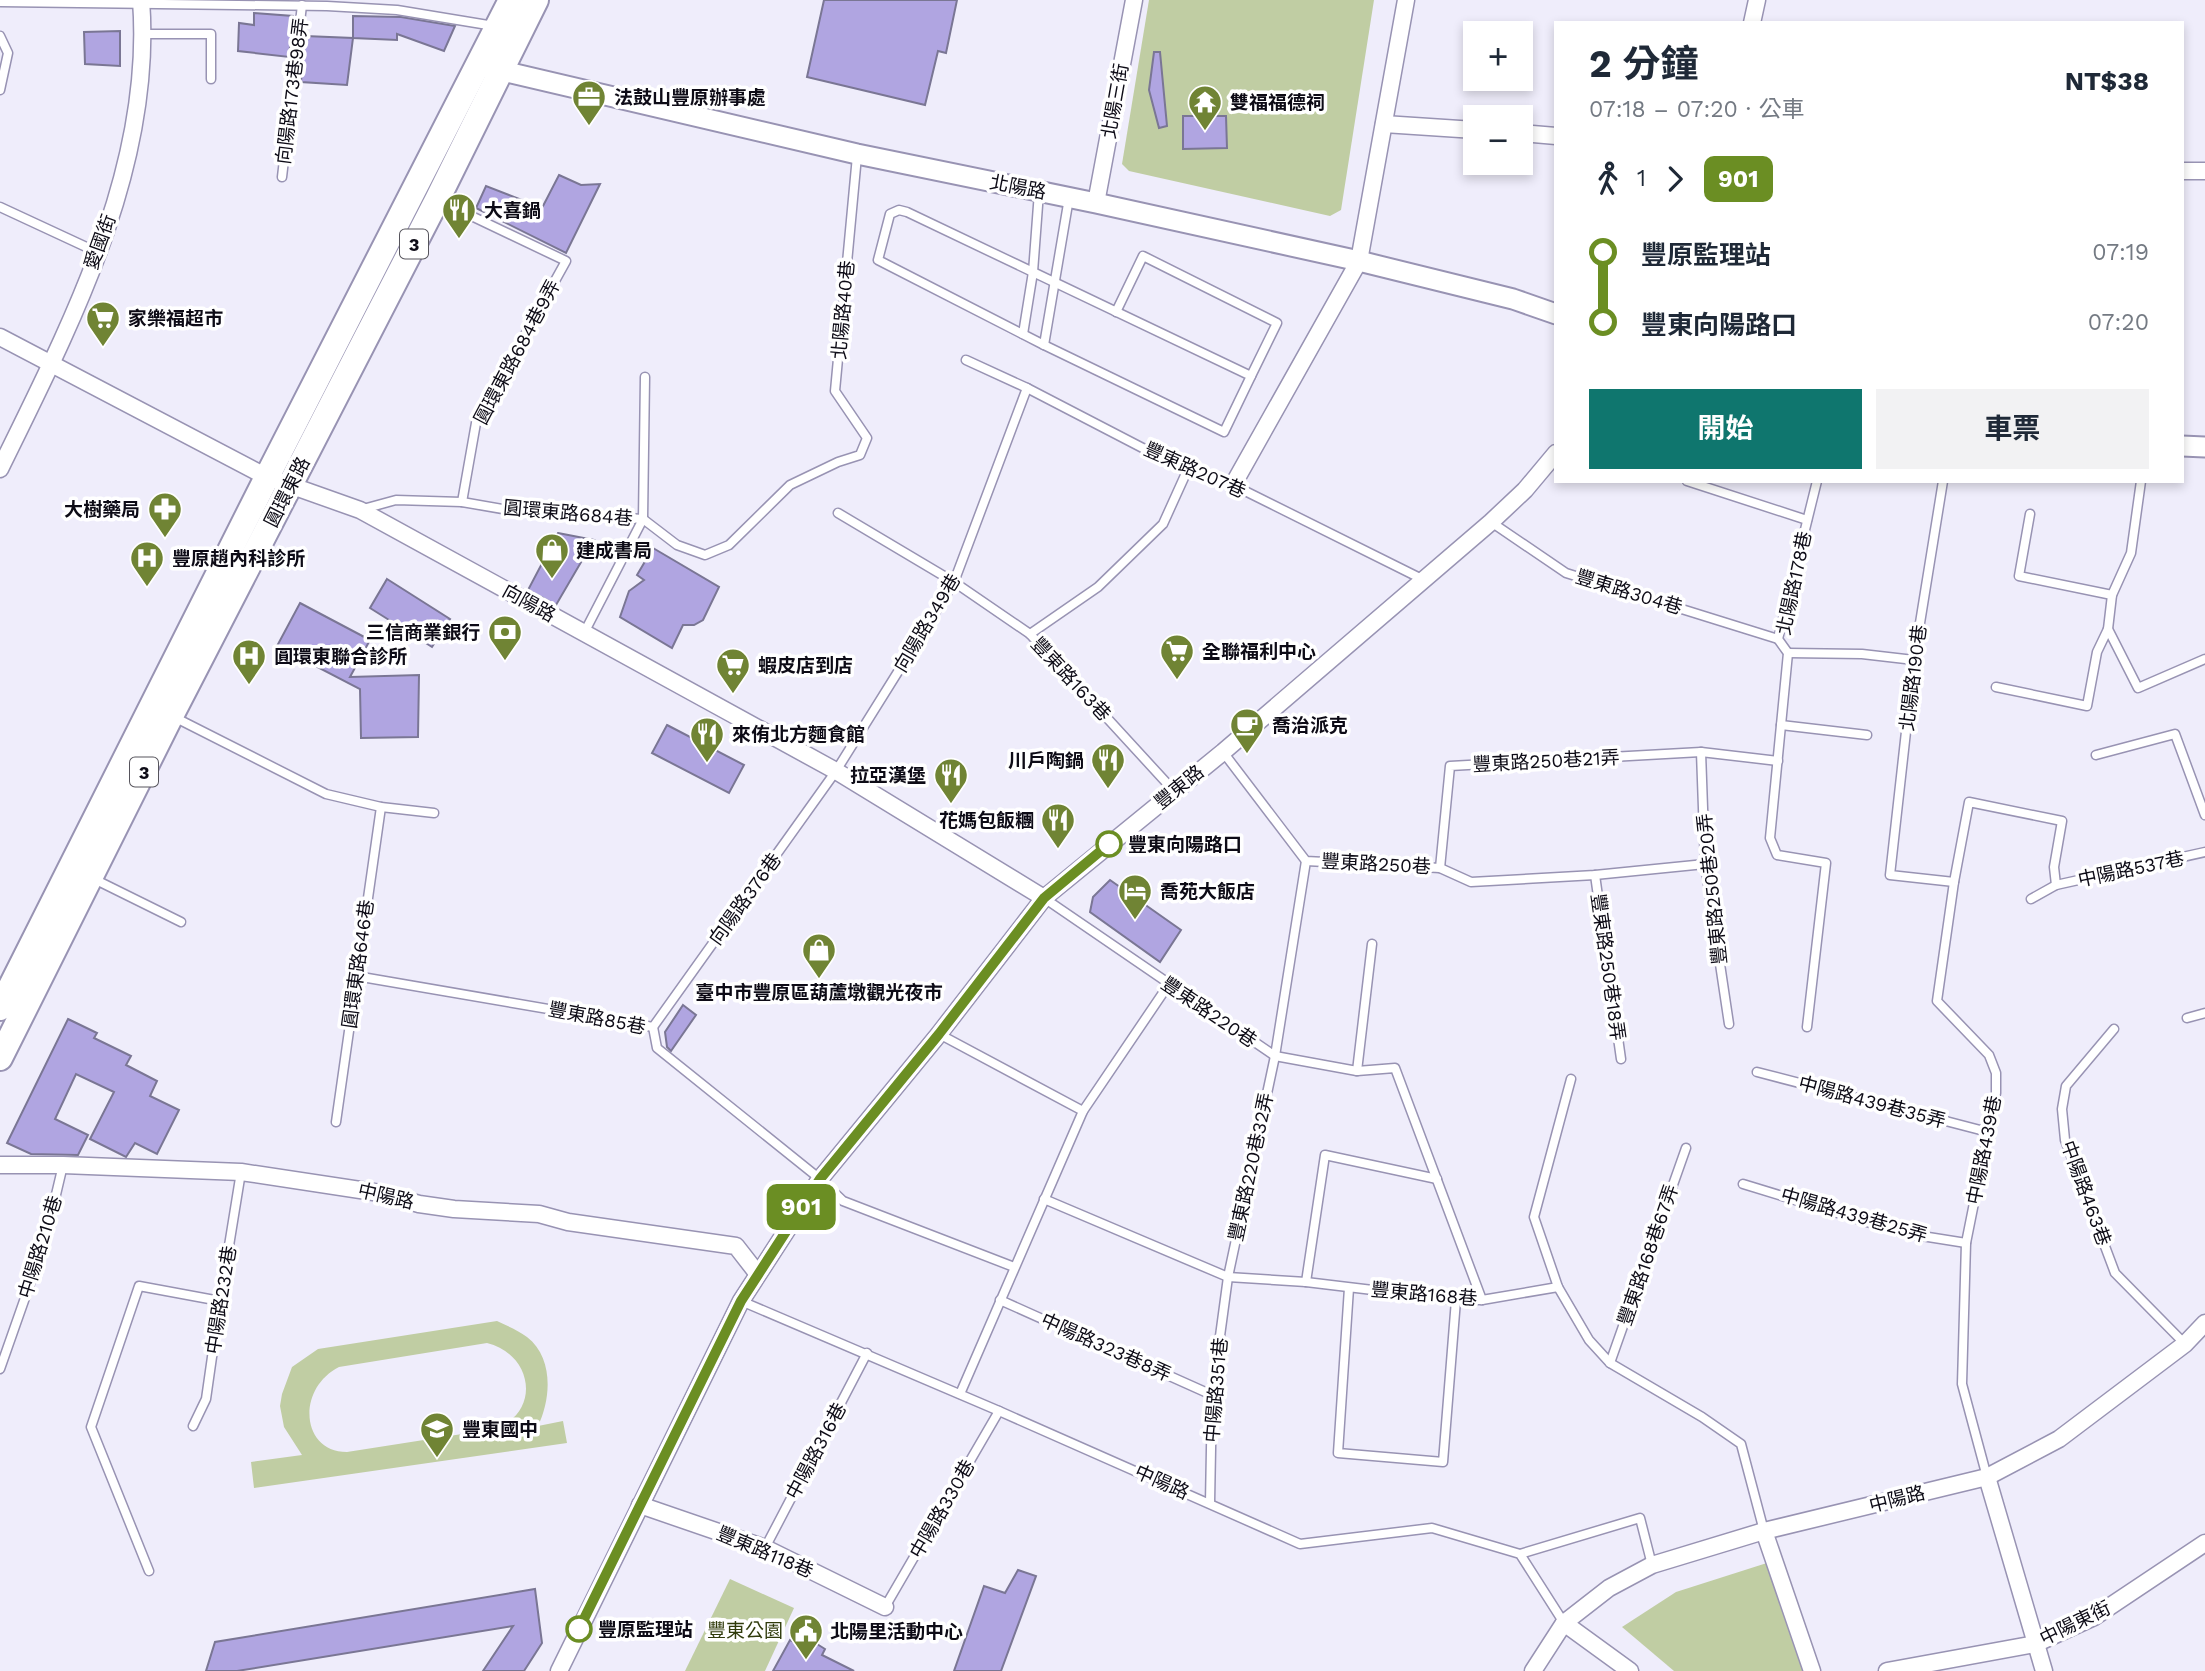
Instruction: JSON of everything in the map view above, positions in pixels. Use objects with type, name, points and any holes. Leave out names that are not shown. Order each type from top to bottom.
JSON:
[{"type":"main road","name":"圓環東路","points":[[510,28],[511,0]]},
{"type":"main road","name":"圓環東路","points":[[0,1008],[267,477],[510,28],[536,0]]},
{"type":"main road","name":"圓環東路","points":[[3,1046],[437,200],[490,68]]},
{"type":"street","name":"北陽三街","points":[[1096,203],[1134,0]]},
{"type":"street","points":[[1233,485],[1360,261],[1406,0]]},
{"type":"street","points":[[1752,21],[1757,0]]},
{"type":"street","name":"愛國街","points":[[0,469],[52,363],[118,193],[134,124],[143,34],[141,2]]},
{"type":"street","name":"北陽路","points":[[490,68],[857,154],[1360,261],[1513,299],[1554,313]]},
{"type":"street","points":[[1384,124],[1463,129]]},
{"type":"street","points":[[1533,134],[1554,136]]},
{"type":"street","points":[[2184,171],[2205,172]]},
{"type":"street","name":"向陽路","points":[[0,337],[267,477],[360,510],[836,771],[1044,898]]},
{"type":"street","points":[[2184,446],[2205,447]]},
{"type":"street","name":"豐東路","points":[[559,1671],[757,1273],[820,1179],[939,1034],[1044,898],[1223,752],[1491,522],[1525,490],[1554,455]]},
{"type":"street","name":"中陽路","points":[[0,1165],[241,1172],[380,1193],[430,1206],[539,1214],[568,1222],[736,1246],[757,1273]]},
{"type":"street","name":"中陽路","points":[[1533,1671],[1564,1623],[1609,1588],[1652,1565],[1764,1531],[1987,1477],[2059,1439],[2185,1344],[2205,1323]]},
{"type":"street","points":[[1987,1477],[2044,1671]]},
{"type":"street","name":"豐東路118巷","points":[[640,1505],[765,1548],[885,1607]]},
{"type":"street","points":[[1764,1531],[1812,1671]]},
{"type":"street","name":"中陽東街","points":[[1887,1671],[2035,1644],[2094,1617],[2205,1544]]},
{"type":"street","points":[[1564,1623],[1630,1671]]},
{"type":"lane","points":[[0,2],[327,3],[397,10],[510,28]]},
{"type":"lane","name":"向陽路173巷98弄","points":[[282,177],[302,5]]},
{"type":"lane","points":[[143,34],[211,34],[211,79]]},
{"type":"lane","points":[[0,36],[8,53],[0,90]]},
{"type":"lane","name":"北陽路40巷","points":[[857,154],[835,391],[867,438],[860,455]]},
{"type":"lane","points":[[1023,334],[1033,272],[1039,192]]},
{"type":"lane","points":[[1044,345],[1069,198]]},
{"type":"lane","name":"圓環東路684巷9弄","points":[[437,200],[566,261],[476,424],[462,502]]},
{"type":"lane","points":[[0,207],[97,252]]},
{"type":"lane","points":[[1116,312],[1143,256],[1277,323],[1224,432],[1044,345],[878,260],[890,214],[899,210],[907,212],[1116,312],[1251,376]]},
{"type":"lane","name":"豐東路207巷","points":[[966,360],[1027,388],[1187,471],[1233,485],[1424,580]]},
{"type":"lane","points":[[584,633],[643,519],[645,377]]},
{"type":"lane","name":"向陽路349巷","points":[[836,771],[954,582],[1027,388]]},
{"type":"lane","name":"圓環東路684巷","points":[[360,510],[397,500],[462,502],[514,511],[643,519],[677,545],[705,555],[729,545],[790,485],[838,462],[860,455]]},
{"type":"lane","points":[[1030,634],[1098,587],[1163,524],[1187,471]]},
{"type":"lane","points":[[1693,483],[1807,520]]},
{"type":"lane","name":"北陽路178巷","points":[[1807,1027],[1826,863],[1777,855],[1770,838],[1788,653],[1778,639],[1816,483]]},
{"type":"lane","name":"北陽路190巷","points":[[1943,483],[1914,660],[1890,875],[1954,882]]},
{"type":"lane","points":[[1996,687],[2087,706],[2097,652],[2108,629],[2112,595],[2131,553],[2141,483]]},
{"type":"lane","name":"豐東路163巷","points":[[838,513],[954,582],[1030,634],[1174,790]]},
{"type":"lane","points":[[2030,514],[2019,576],[2112,595]]},
{"type":"lane","name":"豐東路304巷","points":[[1491,522],[1566,573],[1778,639]]},
{"type":"lane","points":[[2108,629],[2138,688],[2205,659]]},
{"type":"lane","points":[[1788,653],[1862,654],[1914,660]]},
{"type":"lane","points":[[171,716],[326,794],[381,807],[434,813]]},
{"type":"lane","points":[[1781,725],[1867,734]]},
{"type":"lane","points":[[2096,755],[2175,734],[2205,815]]},
{"type":"lane","name":"豐東路250巷","points":[[1223,752],[1306,861],[1440,868],[1471,882],[1595,875],[1705,864]]},
{"type":"lane","points":[[1701,752],[1778,761]]},
{"type":"lane","name":"豐東路250巷20弄","points":[[1701,752],[1705,864],[1729,1024]]},
{"type":"lane","name":"豐東路250巷21弄","points":[[1440,868],[1450,766],[1701,752]]},
{"type":"lane","name":"向陽路376巷","points":[[653,1027],[836,771]]},
{"type":"lane","name":"中陽路439巷","points":[[1969,802],[1954,882],[1937,1001],[1989,1055],[1996,1073],[1996,1093],[1966,1243],[1962,1384],[1987,1477]]},
{"type":"lane","name":"中陽路537巷","points":[[1969,802],[2062,821],[2054,866],[2056,885]]},
{"type":"lane","name":"圓環東路646巷","points":[[336,1122],[381,807]]},
{"type":"lane","name":"中陽路537巷","points":[[2031,899],[2056,885],[2205,852]]},
{"type":"lane","name":"豐東路220巷32弄","points":[[1228,1277],[1275,1056],[1306,861]]},
{"type":"lane","name":"豐東路250巷18弄","points":[[1595,875],[1621,1059]]},
{"type":"lane","points":[[91,878],[181,922]]},
{"type":"lane","name":"豐東路220巷","points":[[1044,898],[1275,1056],[1357,1071],[1395,1068],[1437,1179]]},
{"type":"lane","points":[[1357,1071],[1372,944]]},
{"type":"lane","name":"豐東路85巷","points":[[356,976],[653,1027],[656,1048],[820,1179]]},
{"type":"lane","points":[[960,1394],[1083,1111],[1168,984]]},
{"type":"lane","points":[[2187,1018],[2205,1013]]},
{"type":"lane","name":"中陽路463巷","points":[[2114,1029],[2066,1086],[2062,1110],[2065,1140],[2115,1273],[2185,1344]]},
{"type":"lane","points":[[939,1034],[1083,1111]]},
{"type":"lane","name":"中陽路439巷35弄","points":[[1757,1072],[1988,1132]]},
{"type":"lane","points":[[1571,1079],[1534,1217],[1558,1287],[1589,1340],[1610,1363],[1702,1416],[1741,1444],[1764,1531]]},
{"type":"lane","name":"豐東路168巷67弄","points":[[1610,1363],[1686,1148]]},
{"type":"lane","points":[[1306,1282],[1325,1155],[1437,1179],[1482,1300]]},
{"type":"lane","name":"中陽路210巷","points":[[0,1369],[45,1241],[63,1165]]},
{"type":"lane","name":"中陽路232巷","points":[[194,1426],[206,1399],[241,1172]]},
{"type":"lane","points":[[820,1179],[843,1201],[1014,1267]]},
{"type":"lane","name":"中陽路439巷25弄","points":[[1742,1184],[1903,1233],[1966,1243]]},
{"type":"lane","name":"豐東路168巷","points":[[1044,1199],[1228,1277],[1306,1282],[1456,1300],[1482,1300],[1558,1287]]},
{"type":"lane","name":"中陽路351巷","points":[[1210,1503],[1212,1395],[1228,1277]]},
{"type":"lane","points":[[149,1571],[91,1427],[139,1286],[220,1301]]},
{"type":"lane","points":[[1349,1288],[1338,1453],[1443,1462],[1456,1300]]},
{"type":"lane","name":"中陽路323巷8弄","points":[[1000,1300],[1212,1395]]},
{"type":"lane","name":"中陽路","points":[[741,1301],[867,1353],[1300,1544],[1432,1528],[1520,1554]]},
{"type":"lane","name":"中陽路316巷","points":[[765,1548],[867,1353]]},
{"type":"lane","name":"中陽路330巷","points":[[885,1607],[999,1411]]},
{"type":"lane","points":[[1564,1623],[1520,1554],[1640,1518],[1652,1565]]},
{"type":"green space","points":[[1149,0],[1374,0],[1341,210],[1330,216],[1129,171],[1122,164]]},
{"type":"green space","points":[[497,1321],[527,1337],[542,1356],[548,1379],[546,1404],[538,1426],[563,1421],[567,1443],[254,1488],[251,1462],[302,1455],[284,1427],[280,1406],[292,1367],[318,1349]],"holes":[[[487,1343],[502,1349],[514,1359],[522,1371],[526,1384],[525,1398],[520,1410],[509,1421],[494,1429],[347,1452],[332,1449],[320,1442],[313,1431],[311,1404],[316,1390],[325,1377],[339,1367]]]},
{"type":"green space","points":[[1770,1562],[1810,1671],[1674,1671],[1622,1627],[1676,1592]]},
{"type":"green space","name":"豐東公園","points":[[730,1579],[794,1608],[765,1671],[685,1671]]},
{"type":"building","points":[[824,0],[957,0],[946,53],[938,51],[925,105],[807,77]]},
{"type":"building","points":[[254,13],[293,16],[289,57],[238,51],[239,23],[254,25]]},
{"type":"building","points":[[353,16],[401,17],[455,26],[444,51],[397,34],[397,40],[353,38]]},
{"type":"building","points":[[120,31],[120,66],[85,64],[84,32]]},
{"type":"building","points":[[305,36],[353,38],[347,85],[301,82]]},
{"type":"building","points":[[1154,52],[1160,52],[1167,126],[1159,128],[1149,90]]},
{"type":"building","name":"雙福福德祠","points":[[1183,116],[1226,116],[1227,148],[1183,149]]},
{"type":"building","points":[[559,175],[581,185],[600,184],[566,253],[476,208],[486,186],[542,208]]},
{"type":"building","name":"建成書局","points":[[558,533],[594,540],[556,605],[528,590]]},
{"type":"building","points":[[653,548],[719,587],[703,620],[694,625],[683,625],[672,648],[620,617],[629,591],[644,580],[637,575]]},
{"type":"building","points":[[387,579],[450,619],[432,647],[370,608]]},
{"type":"building","points":[[300,603],[370,640],[350,677],[419,675],[418,737],[361,738],[360,689],[277,646]]},
{"type":"building","points":[[667,725],[744,765],[729,793],[652,753]]},
{"type":"building","name":"喬苑大飯店","points":[[1110,880],[1181,930],[1160,962],[1090,912],[1093,897]]},
{"type":"building","points":[[683,1005],[696,1015],[671,1051],[667,1047],[665,1032]]},
{"type":"building","points":[[68,1019],[97,1033],[94,1038],[131,1056],[126,1065],[157,1081],[150,1096],[179,1110],[157,1154],[135,1143],[126,1157],[90,1139],[114,1092],[76,1074],[55,1119],[88,1135],[78,1155],[31,1154],[7,1143]]},
{"type":"building","points":[[1018,1570],[1036,1576],[1001,1671],[954,1671],[984,1586],[1005,1593]]},
{"type":"building","points":[[535,1589],[542,1643],[524,1671],[483,1671],[513,1626],[237,1671],[206,1671],[215,1642]]},
{"type":"building","name":"北陽里活動中心","points":[[790,1640],[806,1648],[810,1640],[825,1649],[822,1655],[854,1671],[773,1671]]},
{"type":"bus line","name":"901","points":[[579,1629],[741,1301],[820,1179],[939,1034],[1044,898],[1109,844]]},
{"type":"place","name":"法鼓山豐原辦事處","points":[[589,127]]},
{"type":"place","name":"雙福福德祠","points":[[1205,132]]},
{"type":"place","name":"大喜鍋","points":[[459,240]]},
{"type":"place","name":"家樂福超市","points":[[103,348]]},
{"type":"place","name":"大樹藥局","points":[[165,539]]},
{"type":"place","name":"建成書局","points":[[552,580]]},
{"type":"place","name":"豐原趙內科診所","points":[[147,588]]},
{"type":"place","name":"三信商業銀行","points":[[505,662]]},
{"type":"place","name":"全聯福利中心","points":[[1177,681]]},
{"type":"place","name":"圓環東聯合診所","points":[[249,686]]},
{"type":"place","name":"蝦皮店到店","points":[[733,695]]},
{"type":"place","name":"喬治派克","points":[[1247,755]]},
{"type":"place","name":"來侑北方麵食館","points":[[707,764]]},
{"type":"place","name":"川戶陶鍋","points":[[1108,790]]},
{"type":"place","name":"拉亞漢堡","points":[[951,805]]},
{"type":"place","name":"豐東向陽路口","points":[[1109,844]]},
{"type":"place","name":"花媽包飯糰","points":[[1058,850]]},
{"type":"place","name":"喬苑大飯店","points":[[1135,921]]},
{"type":"place","name":"臺中市豐原區葫蘆墩觀光夜市","points":[[819,980]]},
{"type":"place","name":"豐東國中","points":[[437,1459]]},
{"type":"place","name":"豐原監理站","points":[[579,1629]]},
{"type":"place","name":"北陽里活動中心","points":[[806,1661]]}]
